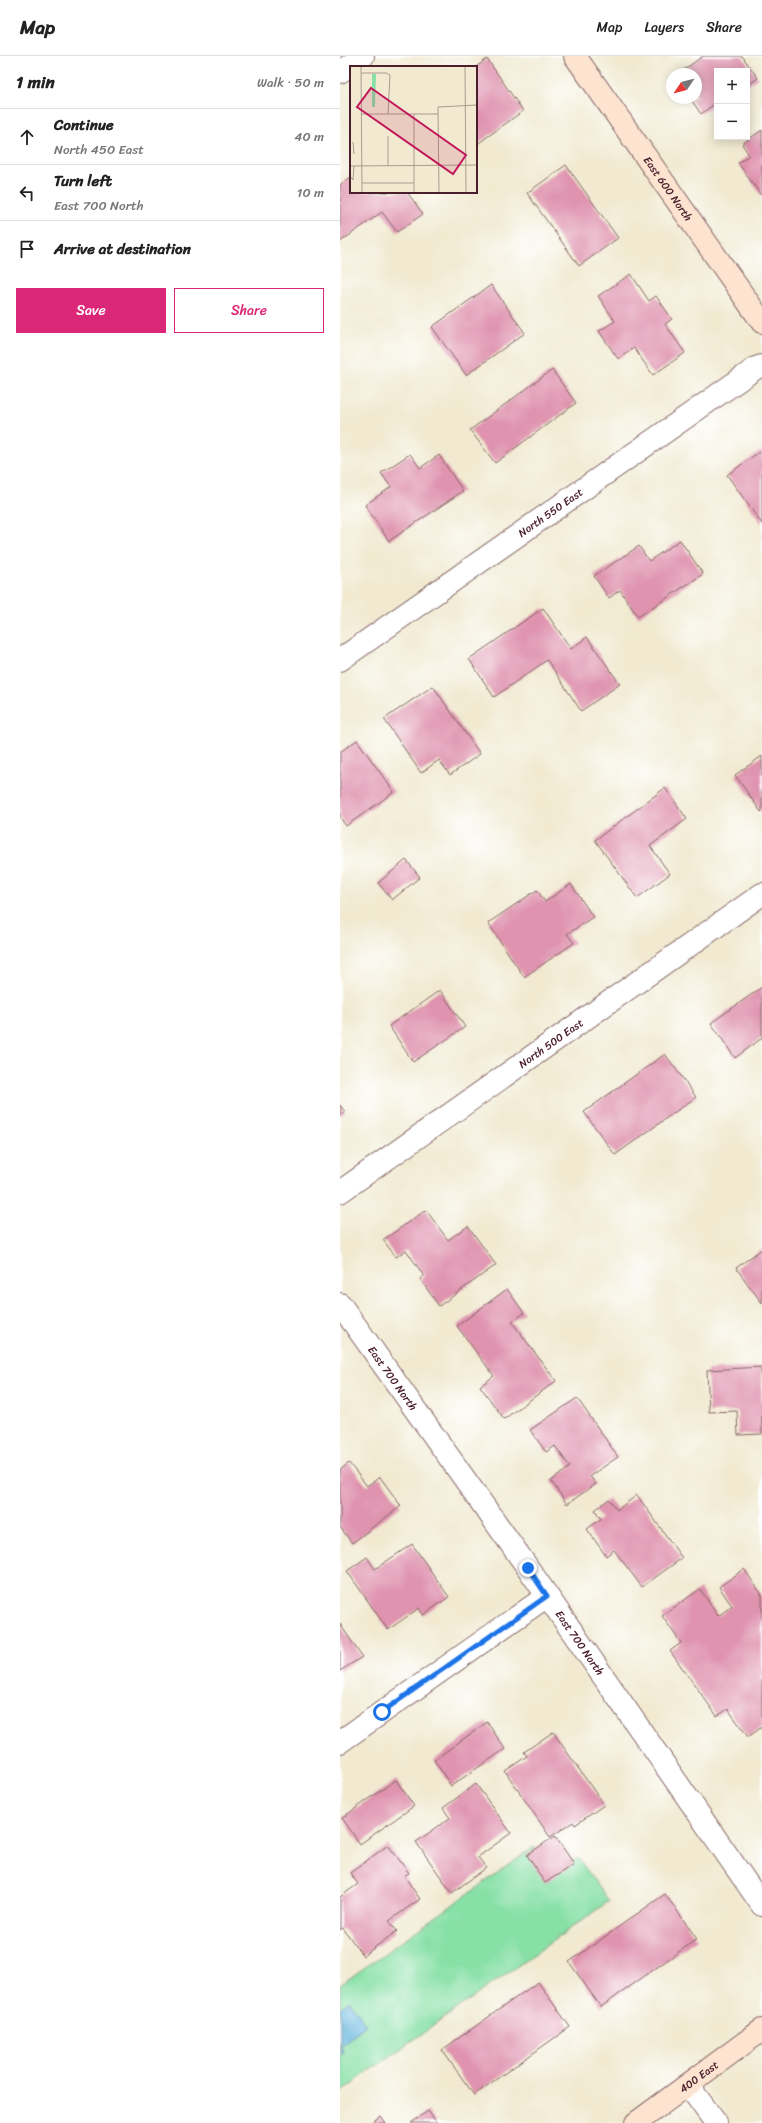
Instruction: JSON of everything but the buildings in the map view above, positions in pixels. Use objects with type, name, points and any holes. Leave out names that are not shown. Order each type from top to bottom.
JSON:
[{"type":"street","points":[[340,72],[363,56]]},
{"type":"street","name":"East 600 North","points":[[575,56],[762,322]]},
{"type":"street","name":"North 550 East","points":[[340,660],[749,373],[762,366]]},
{"type":"street","name":"North 500 East","points":[[340,1192],[762,894]]},
{"type":"street","name":"East 700 North","points":[[340,1304],[547,1596],[762,1905]]},
{"type":"street","points":[[340,1742],[547,1596]]},
{"type":"street","name":"400 East","points":[[636,2123],[762,2030]]},
{"type":"street","points":[[688,2085],[716,2123]]},
{"type":"green space","points":[[534,1847],[553,1875],[578,1858],[609,1901],[340,2092],[340,1985]]},
{"type":"water","points":[[350,2001],[366,2025],[341,2045],[343,2053],[340,2054],[340,2008]]},
{"type":"route","points":[[382,1712],[547,1596],[528,1568]]}]
